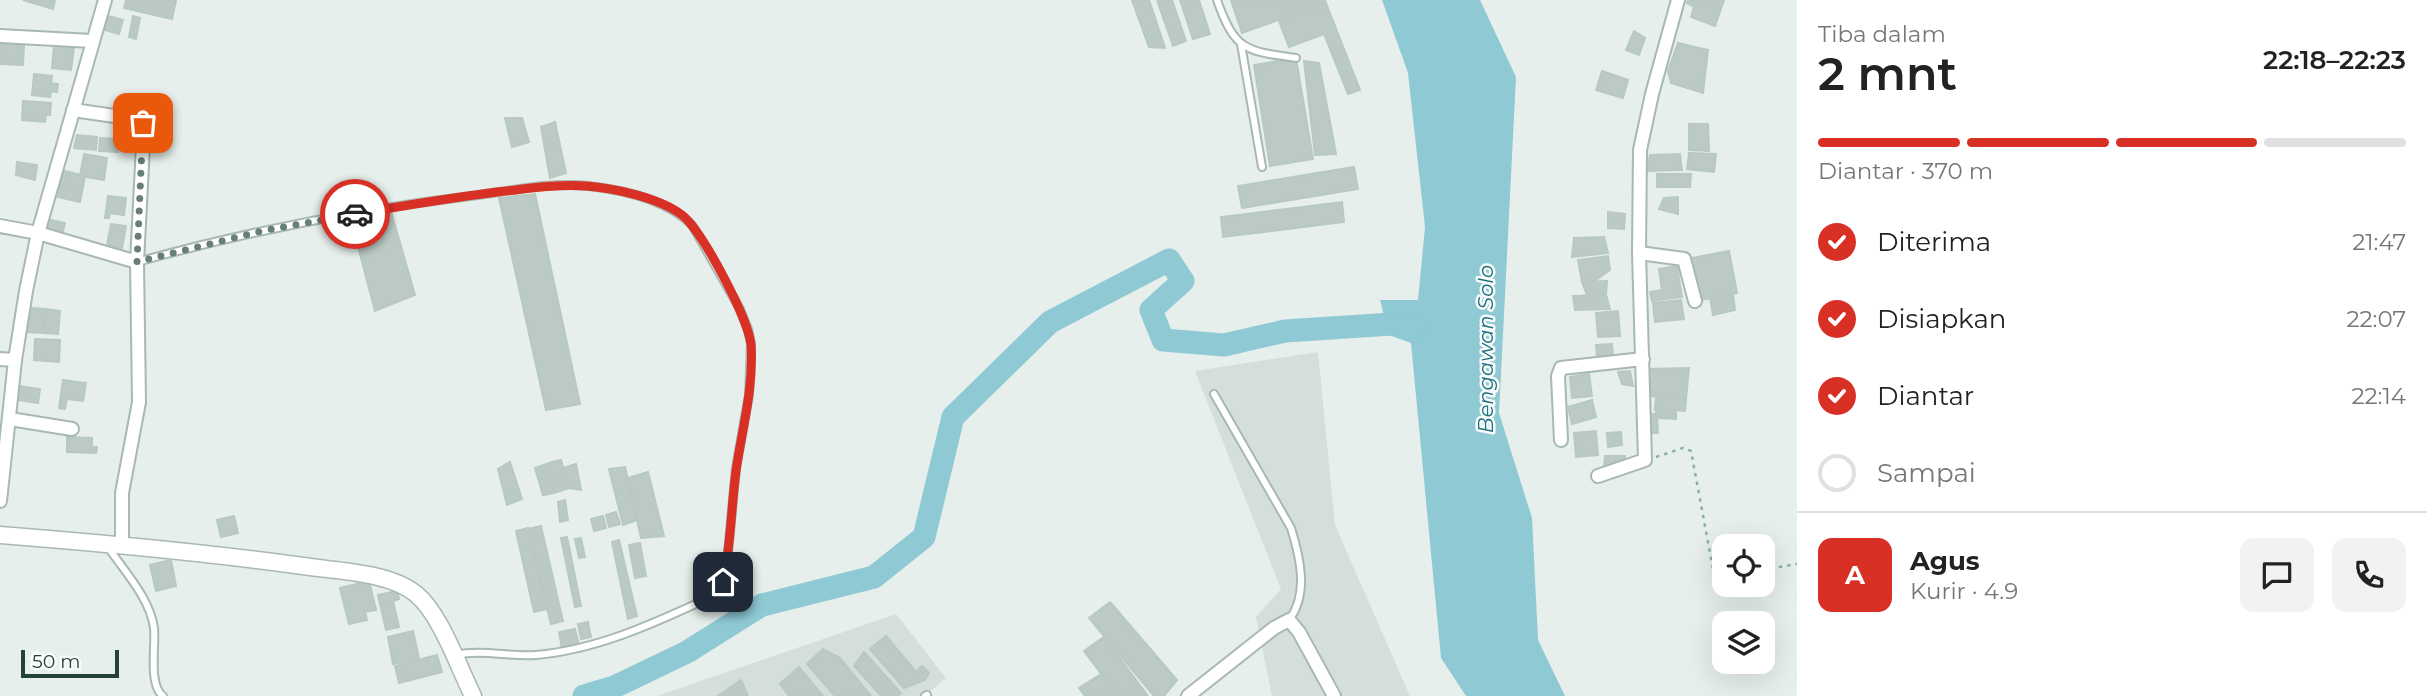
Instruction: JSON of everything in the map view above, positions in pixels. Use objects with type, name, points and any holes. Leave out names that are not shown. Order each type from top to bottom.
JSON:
[{"type":"street","points":[[0,501],[15,360],[38,233],[105,0]]},
{"type":"street","points":[[1598,476],[1646,460],[1639,253],[1640,150],[1652,94],[1678,0]]},
{"type":"street","points":[[0,36],[92,41]]},
{"type":"street","points":[[73,110],[143,123],[137,262],[139,402],[122,493],[122,544]]},
{"type":"street","points":[[0,226],[38,233],[137,262]]},
{"type":"street","points":[[1639,253],[1684,259],[1695,301]]},
{"type":"street","points":[[0,359],[15,360]]},
{"type":"street","points":[[1561,440],[1558,376],[1561,368],[1643,359]]},
{"type":"street","points":[[9,419],[72,429]]},
{"type":"street","points":[[0,535],[122,544],[313,568],[398,583],[425,602],[473,696]]},
{"type":"street","points":[[1188,696],[1289,620],[1299,632],[1334,696]]},
{"type":"lane","points":[[1217,0],[1231,34],[1241,44],[1253,52],[1297,58]]},
{"type":"lane","points":[[1241,44],[1262,167]]},
{"type":"lane","points":[[137,262],[262,231],[452,198],[553,186],[588,186],[623,192],[658,203],[682,215],[692,225],[740,309],[751,344],[749,395],[736,468],[723,582],[716,591],[700,602],[590,646],[511,656],[475,652],[454,655]]},
{"type":"lane","points":[[1214,394],[1291,528],[1297,547],[1301,592],[1300,603],[1289,620]]},
{"type":"lane","points":[[105,543],[148,606],[154,629],[155,681],[158,692],[163,696]]},
{"type":"path","points":[[1646,460],[1682,448],[1691,451],[1712,564]]},
{"type":"path","points":[[1775,568],[1797,564]]},
{"type":"shaded area","points":[[1318,352],[1335,525],[1410,696],[1272,696],[1256,617],[1281,589],[1195,371]]},
{"type":"shaded area","points":[[896,614],[946,678],[925,696],[657,696]]},
{"type":"water","name":"Bengawan Solo","points":[[1382,0],[1480,0],[1516,77],[1499,413],[1532,518],[1538,640],[1565,696],[1466,696],[1441,658],[1411,343],[1389,335],[1380,300],[1418,300],[1425,227],[1408,73]]},
{"type":"building","points":[[23,0],[55,0],[53,9]]},
{"type":"building","points":[[126,0],[176,0],[172,19],[124,8]]},
{"type":"building","points":[[1132,0],[1149,0],[1165,48],[1149,47]]},
{"type":"building","points":[[1157,0],[1172,0],[1186,41],[1173,46]]},
{"type":"building","points":[[1180,0],[1199,0],[1210,34],[1193,39]]},
{"type":"building","points":[[1231,0],[1325,0],[1326,3],[1242,33]]},
{"type":"building","points":[[1688,0],[1724,0],[1715,26],[1691,17],[1694,7],[1687,3]]},
{"type":"building","points":[[1326,3],[1360,90],[1348,94],[1324,34],[1289,47],[1279,21]]},
{"type":"building","points":[[108,16],[123,20],[119,34],[105,30]]},
{"type":"building","points":[[133,16],[140,18],[136,39],[129,37]]},
{"type":"building","points":[[1634,31],[1645,38],[1639,55],[1626,50]]},
{"type":"building","points":[[1678,43],[1708,50],[1703,93],[1671,83],[1668,71]]},
{"type":"building","points":[[0,44],[24,45],[23,65],[0,64]]},
{"type":"building","points":[[54,45],[74,48],[71,70],[52,68]]},
{"type":"building","points":[[1296,58],[1313,159],[1270,166],[1254,65]]},
{"type":"building","points":[[1304,61],[1319,63],[1336,154],[1315,155]]},
{"type":"building","points":[[1602,71],[1628,80],[1623,98],[1596,90]]},
{"type":"building","points":[[34,74],[52,76],[51,83],[58,84],[57,92],[51,91],[50,97],[32,95]]},
{"type":"building","points":[[23,101],[51,103],[50,115],[46,115],[45,122],[22,120]]},
{"type":"building","points":[[505,118],[522,118],[529,142],[512,147]]},
{"type":"building","points":[[555,122],[566,173],[550,178],[541,127]]},
{"type":"building","points":[[1689,124],[1708,124],[1709,151],[1689,150]]},
{"type":"building","points":[[77,135],[97,137],[96,150],[74,148]]},
{"type":"building","points":[[100,138],[117,139],[118,152],[99,151]]},
{"type":"building","points":[[1689,153],[1716,154],[1714,172],[1687,169]]},
{"type":"building","points":[[84,154],[107,158],[104,180],[80,176]]},
{"type":"building","points":[[1680,154],[1682,170],[1647,171],[1650,155]]},
{"type":"building","points":[[17,162],[37,165],[35,180],[16,175]]},
{"type":"building","points":[[1354,167],[1358,189],[1242,208],[1238,186]]},
{"type":"building","points":[[61,170],[85,176],[83,187],[58,182]]},
{"type":"building","points":[[1657,174],[1691,174],[1690,187],[1657,187]]},
{"type":"building","points":[[61,183],[83,187],[80,202],[58,197]]},
{"type":"building","points":[[535,194],[580,404],[546,410],[499,198]]},
{"type":"building","points":[[108,196],[126,198],[124,215],[110,213],[109,218],[105,218]]},
{"type":"building","points":[[1678,197],[1678,214],[1659,209],[1664,198]]},
{"type":"building","points":[[1342,202],[1344,222],[1223,237],[1221,217]]},
{"type":"building","points":[[390,208],[415,295],[375,311],[351,220]]},
{"type":"building","points":[[1608,212],[1625,214],[1624,229],[1608,228]]},
{"type":"building","points":[[46,219],[65,223],[62,235],[43,231]]},
{"type":"building","points":[[111,224],[126,226],[122,248],[107,245]]},
{"type":"building","points":[[1604,237],[1608,253],[1572,257],[1574,238]]},
{"type":"building","points":[[1729,251],[1737,293],[1701,300],[1692,258]]},
{"type":"building","points":[[1608,256],[1610,270],[1596,280],[1582,282],[1578,260]]},
{"type":"building","points":[[1677,266],[1682,297],[1652,301],[1650,292],[1662,290],[1659,269]]},
{"type":"building","points":[[1607,281],[1606,295],[1587,295],[1582,282]]},
{"type":"building","points":[[1733,294],[1735,310],[1713,315],[1710,298]]},
{"type":"building","points":[[1606,295],[1610,309],[1575,310],[1573,296]]},
{"type":"building","points":[[1681,300],[1684,319],[1655,322],[1653,303]]},
{"type":"building","points":[[29,308],[46,309],[43,333],[26,332]]},
{"type":"building","points":[[46,309],[60,311],[58,334],[43,333]]},
{"type":"building","points":[[1618,311],[1620,336],[1598,337],[1596,313]]},
{"type":"building","points":[[35,339],[60,340],[59,362],[34,360]]},
{"type":"building","points":[[1612,344],[1613,356],[1597,357],[1596,345]]},
{"type":"building","points":[[1689,368],[1686,399],[1647,396],[1647,369]]},
{"type":"building","points":[[1630,371],[1633,386],[1622,384],[1618,372]]},
{"type":"building","points":[[1589,374],[1592,396],[1572,398],[1570,377]]},
{"type":"building","points":[[63,380],[86,383],[83,401],[67,399],[65,409],[59,408]]},
{"type":"building","points":[[19,386],[40,389],[38,403],[18,400]]},
{"type":"building","points":[[1656,397],[1686,399],[1685,411],[1655,409]]},
{"type":"building","points":[[1592,400],[1596,417],[1572,424],[1568,407]]},
{"type":"building","points":[[1655,409],[1676,410],[1676,419],[1659,418]]},
{"type":"building","points":[[1649,414],[1657,414],[1658,433],[1650,433]]},
{"type":"building","points":[[1596,431],[1598,455],[1576,457],[1574,433]]},
{"type":"building","points":[[1621,432],[1622,445],[1608,447],[1607,433]]},
{"type":"building","points":[[67,437],[92,438],[92,447],[97,447],[96,453],[67,452]]},
{"type":"building","points":[[1605,456],[1625,456],[1626,466],[1604,467]]},
{"type":"building","points":[[561,460],[569,488],[554,493],[549,463]]},
{"type":"building","points":[[510,462],[522,499],[507,505],[498,469]]},
{"type":"building","points":[[549,463],[554,493],[543,495],[535,468]]},
{"type":"building","points":[[576,464],[581,490],[569,488],[563,468]]},
{"type":"building","points":[[625,467],[637,520],[623,525],[609,469]]},
{"type":"building","points":[[648,472],[664,536],[641,538],[628,478]]},
{"type":"building","points":[[565,500],[568,520],[560,522],[558,502]]},
{"type":"building","points":[[616,512],[620,524],[609,527],[606,515]]},
{"type":"building","points":[[234,516],[238,533],[221,537],[217,520]]},
{"type":"building","points":[[603,516],[606,528],[594,531],[591,519]]},
{"type":"building","points":[[541,526],[563,621],[551,624],[528,529]]},
{"type":"building","points":[[528,528],[547,609],[534,612],[516,531]]},
{"type":"building","points":[[567,537],[581,606],[575,607],[561,538]]},
{"type":"building","points":[[581,538],[585,557],[579,558],[575,539]]},
{"type":"building","points":[[619,540],[637,616],[628,619],[612,542]]},
{"type":"building","points":[[640,543],[646,576],[635,578],[629,545]]},
{"type":"building","points":[[171,560],[176,586],[156,591],[150,565]]},
{"type":"building","points":[[369,581],[376,610],[365,612],[367,620],[349,624],[340,588]]},
{"type":"building","points":[[397,591],[399,599],[393,601],[399,627],[386,630],[378,595]]},
{"type":"building","points":[[1110,602],[1177,680],[1164,696],[1154,696],[1089,618]]},
{"type":"building","points":[[588,622],[591,637],[581,639],[578,624]]},
{"type":"building","points":[[575,629],[579,645],[562,649],[559,632]]},
{"type":"building","points":[[413,631],[419,658],[393,664],[388,637]]},
{"type":"building","points":[[886,636],[916,672],[922,666],[929,673],[925,680],[904,688],[870,649]]},
{"type":"building","points":[[1104,637],[1148,696],[1118,696],[1084,651]]},
{"type":"building","points":[[823,649],[840,658],[871,696],[835,696],[807,664]]},
{"type":"building","points":[[864,652],[901,693],[897,696],[881,696],[854,666]]},
{"type":"building","points":[[437,655],[442,672],[399,683],[395,666]]},
{"type":"building","points":[[799,667],[823,696],[789,696],[780,684]]},
{"type":"building","points":[[1101,674],[1118,696],[1085,696],[1079,688]]},
{"type":"building","points":[[741,680],[748,696],[718,696]]},
{"type":"waterway","points":[[584,696],[614,687],[687,652],[762,605],[874,577],[924,537],[953,417],[1050,322],[1169,260],[1183,281],[1151,310],[1163,340],[1224,345],[1285,331],[1392,324],[1415,326]]},
{"type":"way so far","points":[[143,123],[137,262],[262,231],[355,214]]},
{"type":"route","points":[[355,214],[452,198],[553,186],[588,186],[623,192],[658,203],[682,215],[692,225],[727,284],[740,309],[751,344],[749,395],[736,468],[723,582]]}]
